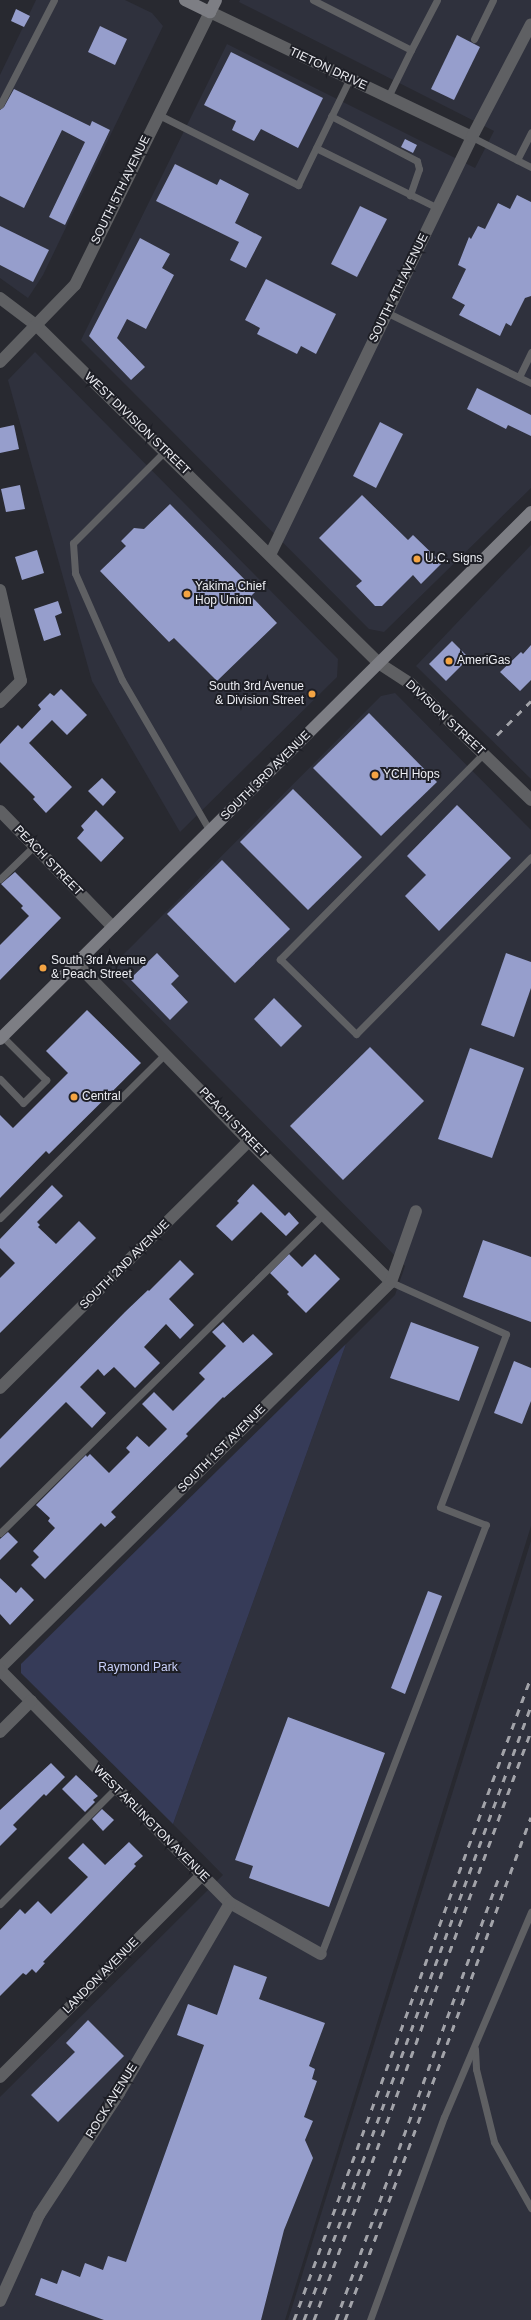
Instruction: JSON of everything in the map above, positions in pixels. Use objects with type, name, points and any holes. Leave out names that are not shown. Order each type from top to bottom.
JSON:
[{"type":"street","name":"TIETON DRIVE","points":[[185,0],[472,137]]},
{"type":"street","name":"SOUTH 5TH AVENUE","points":[[0,362],[37,326],[75,284],[216,0]]},
{"type":"street","name":"SOUTH 4TH AVENUE","points":[[270,554],[472,137],[531,24]]},
{"type":"street","name":"WEST DIVISION STREET","points":[[0,298],[37,326],[270,554]]},
{"type":"street","name":"SOUTH 3RD AVENUE","points":[[1,1038],[380,664],[531,512]]},
{"type":"street","name":"DIVISION STREET","points":[[270,554],[380,664],[411,684],[531,800]]},
{"type":"street","points":[[0,590],[21,681],[0,702]]},
{"type":"street","name":"PEACH STREET","points":[[0,811],[113,927]]},
{"type":"street","name":"PEACH STREET","points":[[76,963],[249,1141],[391,1282]]},
{"type":"street","name":"SOUTH 2ND AVENUE","points":[[0,1388],[249,1141]]},
{"type":"street","name":"SOUTH 1ST AVENUE","points":[[0,1669],[391,1282],[416,1211]]},
{"type":"street","name":"WEST ARLINGTON AVENUE","points":[[0,1669],[230,1904],[321,1954]]},
{"type":"street","points":[[0,1732],[31,1702]]},
{"type":"street","name":"LANDON AVENUE","points":[[0,2076],[202,1875]]},
{"type":"street","name":"ROCK AVENUE","points":[[0,2301],[39,2214],[119,2093],[230,1904]]},
{"type":"lane","points":[[0,106],[54,0]]},
{"type":"lane","points":[[313,0],[411,50]]},
{"type":"lane","points":[[388,97],[437,0]]},
{"type":"lane","points":[[474,39],[493,0]]},
{"type":"lane","points":[[159,114],[298,184],[350,78]]},
{"type":"lane","points":[[331,116],[416,161],[420,169],[410,194]]},
{"type":"lane","points":[[517,160],[531,132]]},
{"type":"lane","points":[[472,137],[531,167]]},
{"type":"lane","points":[[316,148],[438,208]]},
{"type":"lane","points":[[388,313],[531,383]]},
{"type":"lane","points":[[519,377],[531,352]]},
{"type":"lane","points":[[165,451],[73,543],[75,573],[122,680],[210,831]]},
{"type":"lane","points":[[483,754],[280,959],[356,1034],[531,857]]},
{"type":"lane","points":[[0,879],[34,846]]},
{"type":"lane","points":[[0,1079],[23,1103],[46,1080],[1,1038]]},
{"type":"lane","points":[[0,1218],[165,1054]]},
{"type":"lane","points":[[0,1533],[323,1214]]},
{"type":"lane","points":[[321,1954],[486,1525],[440,1507],[506,1334],[391,1282]]},
{"type":"lane","points":[[0,1904],[116,1788]]},
{"type":"lane","points":[[370,2320],[444,2117],[531,1912]]},
{"type":"lane","points":[[475,2047],[476,2070],[494,2142],[531,2208]]},
{"type":"shaded area","points":[[36,0],[125,0],[152,13],[163,26],[43,275],[28,298],[0,278],[0,75]]},
{"type":"shaded area","points":[[240,0],[531,0],[531,488],[384,632],[369,629],[81,340],[227,44],[475,168],[494,131],[239,2]]},
{"type":"shaded area","points":[[35,352],[338,659],[337,677],[180,832],[92,681],[8,380]]},
{"type":"shaded area","points":[[531,545],[531,779],[416,666]]},
{"type":"shaded area","points":[[395,693],[531,830],[531,1526],[285,2320],[0,2320],[0,2097],[223,1875],[173,1824],[346,1344],[395,1295],[405,1266],[110,968],[381,696]]},
{"type":"shaded area","points":[[531,1541],[531,2320],[288,2320]]},
{"type":"green space","name":"Raymond Park","points":[[346,1344],[173,1824],[21,1673],[21,1664]]},
{"type":"building","points":[[16,9],[30,16],[24,27],[11,21]]},
{"type":"building","points":[[100,26],[127,39],[115,65],[88,52]]},
{"type":"building","points":[[457,35],[480,47],[454,100],[431,89]]},
{"type":"building","points":[[231,52],[323,98],[298,148],[261,129],[254,141],[232,130],[236,121],[204,105]]},
{"type":"building","points":[[14,89],[90,126],[92,121],[110,130],[65,225],[49,217],[85,142],[62,130],[24,208],[0,196],[0,110],[4,107]]},
{"type":"building","points":[[405,139],[417,145],[413,153],[401,147]]},
{"type":"building","points":[[175,164],[217,185],[220,179],[249,194],[235,223],[262,237],[246,268],[230,260],[239,242],[156,201]]},
{"type":"building","points":[[517,195],[531,202],[531,296],[525,298],[511,326],[506,323],[500,336],[459,315],[465,305],[452,298],[466,269],[458,265],[469,237],[471,239],[478,226],[485,229],[498,203],[510,209]]},
{"type":"building","points":[[360,206],[387,219],[357,277],[331,264]]},
{"type":"building","points":[[0,226],[49,250],[33,282],[0,265]]},
{"type":"building","points":[[140,238],[170,254],[162,268],[174,275],[146,329],[127,319],[117,338],[145,367],[131,380],[89,336]]},
{"type":"building","points":[[266,279],[336,314],[316,354],[301,346],[297,354],[257,334],[260,328],[245,320]]},
{"type":"building","points":[[477,388],[531,415],[531,436],[508,425],[506,429],[467,409]]},
{"type":"building","points":[[380,422],[403,434],[376,488],[353,476]]},
{"type":"building","points":[[14,425],[19,449],[0,453],[0,428]]},
{"type":"building","points":[[20,485],[25,509],[6,512],[1,489]]},
{"type":"building","points":[[362,495],[408,540],[413,535],[442,563],[421,584],[413,575],[382,606],[375,606],[356,586],[362,581],[319,538]]},
{"type":"building","name":"Yakima Chief Hop Union","points":[[170,504],[256,591],[251,596],[277,623],[217,681],[174,638],[169,642],[100,571],[126,546],[121,541],[134,528],[144,529]]},
{"type":"building","points":[[37,550],[44,573],[22,580],[15,557]]},
{"type":"building","points":[[58,601],[62,613],[55,616],[61,635],[44,641],[34,609]]},
{"type":"building","name":"AmeriGas","points":[[452,641],[469,658],[446,681],[429,664]]},
{"type":"building","points":[[531,645],[531,680],[520,691],[500,672],[521,652],[523,654]]},
{"type":"building","points":[[61,689],[87,715],[67,735],[52,720],[29,743],[72,787],[46,813],[33,799],[35,797],[0,762],[0,744],[18,725],[22,729],[41,709],[38,705],[50,693],[54,696]]},
{"type":"building","name":"YCH Hops","points":[[369,713],[437,782],[381,836],[313,768]]},
{"type":"building","points":[[102,778],[116,792],[103,806],[88,791]]},
{"type":"building","points":[[293,789],[362,857],[308,910],[240,842]]},
{"type":"building","points":[[457,805],[511,858],[439,931],[405,896],[426,875],[407,856]]},
{"type":"building","points":[[96,810],[124,838],[101,862],[77,838],[84,830],[81,826]]},
{"type":"building","points":[[222,860],[290,929],[235,983],[167,914]]},
{"type":"building","points":[[15,872],[61,918],[0,980],[0,945],[29,916],[21,908],[23,906],[1,884]]},
{"type":"building","points":[[157,953],[179,976],[171,984],[188,1002],[170,1020],[130,979]]},
{"type":"building","points":[[506,953],[531,962],[531,988],[514,1037],[481,1025]]},
{"type":"building","points":[[274,998],[302,1026],[281,1047],[254,1019]]},
{"type":"building","name":"Central","points":[[87,1010],[141,1063],[49,1154],[46,1151],[0,1198],[0,1115],[13,1128],[68,1073],[46,1051]]},
{"type":"building","points":[[370,1047],[424,1101],[343,1180],[290,1126]]},
{"type":"building","points":[[470,1048],[524,1068],[492,1158],[438,1139]]},
{"type":"building","points":[[253,1184],[285,1216],[289,1212],[299,1223],[286,1236],[261,1212],[232,1241],[216,1226],[239,1203],[237,1201]]},
{"type":"building","points":[[52,1185],[63,1196],[37,1222],[40,1225],[38,1227],[56,1244],[79,1221],[96,1238],[0,1333],[0,1278],[15,1263],[0,1248],[0,1239]]},
{"type":"building","points":[[483,1240],[531,1257],[531,1322],[463,1297]]},
{"type":"building","points":[[289,1254],[302,1267],[315,1254],[340,1279],[306,1313],[287,1294],[289,1292],[270,1273]]},
{"type":"building","points":[[180,1260],[194,1274],[169,1299],[194,1325],[180,1339],[166,1324],[144,1347],[160,1363],[135,1388],[114,1367],[104,1376],[98,1369],[80,1387],[106,1413],[92,1428],[66,1402],[0,1468],[0,1439],[125,1312],[148,1290],[149,1291]]},
{"type":"building","points":[[223,1322],[243,1343],[253,1334],[273,1354],[224,1398],[223,1397],[186,1434],[188,1436],[111,1512],[116,1517],[105,1527],[101,1523],[45,1579],[31,1565],[39,1557],[33,1551],[55,1528],[48,1521],[50,1518],[36,1505],[86,1455],[87,1457],[90,1454],[109,1473],[130,1452],[126,1448],[137,1436],[149,1447],[167,1429],[142,1404],[154,1392],[173,1411],[205,1379],[199,1373],[226,1346],[212,1332]]},
{"type":"building","points":[[411,1322],[479,1347],[459,1401],[390,1378]]},
{"type":"building","points":[[514,1361],[531,1368],[531,1401],[522,1424],[494,1413]]},
{"type":"building","points":[[8,1532],[18,1542],[0,1560],[0,1539]]},
{"type":"building","points":[[0,1578],[16,1593],[21,1587],[34,1600],[10,1625],[0,1614]]},
{"type":"building","points":[[428,1591],[442,1596],[405,1694],[391,1688]]},
{"type":"building","points":[[288,1717],[385,1753],[329,1907],[249,1878],[253,1866],[235,1860]]},
{"type":"building","points":[[51,1763],[65,1777],[46,1796],[44,1794],[13,1825],[17,1829],[0,1846],[0,1810]]},
{"type":"building","points":[[76,1775],[98,1796],[93,1800],[95,1802],[85,1812],[62,1789]]},
{"type":"building","points":[[102,1809],[114,1820],[103,1831],[92,1819]]},
{"type":"building","points":[[129,1842],[143,1856],[134,1864],[136,1866],[43,1962],[45,1963],[36,1973],[32,1969],[26,1975],[23,1973],[0,1996],[0,1930],[20,1909],[25,1914],[38,1901],[51,1914],[88,1877],[68,1858],[83,1843],[105,1865]]},
{"type":"building","points":[[234,1965],[267,1977],[259,1999],[325,2023],[309,2066],[315,2069],[312,2079],[317,2081],[304,2117],[313,2121],[305,2140],[313,2158],[284,2230],[261,2320],[104,2320],[35,2295],[41,2278],[57,2284],[62,2270],[80,2277],[85,2263],[103,2270],[108,2256],[126,2262],[204,2045],[177,2035],[188,2004],[217,2015]]},
{"type":"building","points":[[88,2020],[124,2056],[58,2122],[31,2095],[75,2052],[66,2043]]},
{"type":"railway","points":[[497,735],[531,701]]},
{"type":"railway","points":[[294,2320],[531,1677]]},
{"type":"railway","points":[[304,2320],[531,1706]]},
{"type":"railway","points":[[314,2320],[531,1731]]},
{"type":"railway","points":[[345,2320],[531,1817]]},
{"type":"railway","points":[[336,2320],[499,1877]]},
{"type":"place","name":"U.C. Signs","points":[[417,559]]},
{"type":"place","name":"Yakima Chief Hop Union","points":[[187,594]]},
{"type":"place","name":"AmeriGas","points":[[449,661]]},
{"type":"place","name":"South 3rd Avenue & Division Street","points":[[312,694]]},
{"type":"place","name":"YCH Hops","points":[[375,775]]},
{"type":"place","name":"South 3rd Avenue & Peach Street","points":[[43,968]]},
{"type":"place","name":"Central","points":[[74,1097]]}]
